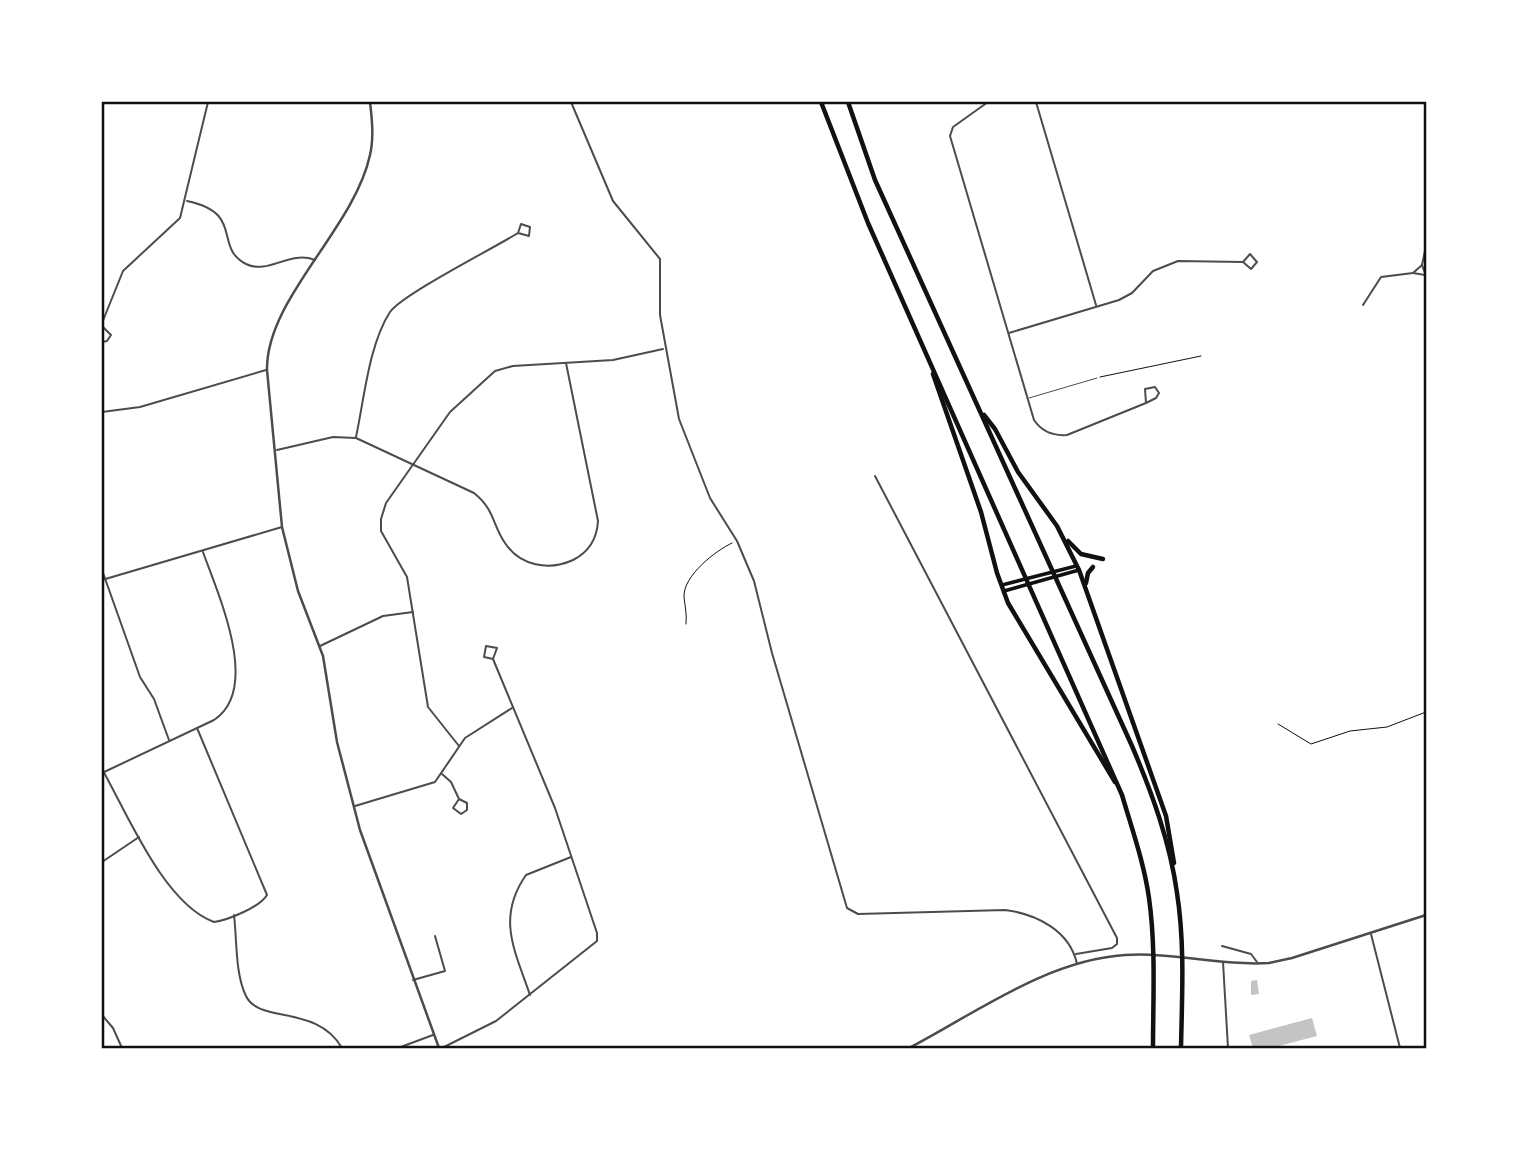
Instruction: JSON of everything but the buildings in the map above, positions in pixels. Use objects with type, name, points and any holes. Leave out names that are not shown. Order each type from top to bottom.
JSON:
[{"type":"highway","points":[[821,102],[868,223],[1119,788],[1143,866],[1149,902],[1153,948],[1153,1048]]},
{"type":"highway","points":[[848,102],[875,180],[1144,775],[1161,822],[1174,875]]},
{"type":"highway","points":[[933,370],[935,385],[981,512],[1003,588],[1020,626],[1085,731],[1102,766],[1119,788]]},
{"type":"highway","points":[[980,411],[995,429],[1018,472],[1062,534],[1078,552],[1103,559]]},
{"type":"highway","points":[[1062,534],[1086,591],[1173,840],[1181,941],[1181,1048]]},
{"type":"highway","points":[[1086,591],[1087,575],[1093,567]]},
{"type":"main road","points":[[1003,588],[1077,568]]},
{"type":"street","points":[[102,342],[107,341],[111,335],[102,324],[123,271],[176,225],[186,200],[208,102]]},
{"type":"street","points":[[370,102],[373,142],[367,167],[349,209],[316,260],[273,337],[267,370],[282,527],[298,591],[320,646],[329,682],[335,734],[354,807],[413,980],[440,1048],[482,1029],[530,996],[593,946],[598,938],[573,857],[513,707],[493,659],[483,654],[488,645],[498,651],[493,659]]},
{"type":"street","points":[[571,102],[613,201],[659,256],[661,270],[658,301],[664,349],[687,440],[710,498],[737,541],[761,601],[772,653],[847,908],[858,914],[1012,911],[1062,934],[1075,954],[1078,965]]},
{"type":"street","points":[[988,102],[953,127],[950,136],[1027,398],[1038,426],[1046,432],[1060,435],[1146,403],[1157,397],[1158,391],[1155,387],[1145,389],[1146,403]]},
{"type":"street","points":[[1036,102],[1096,307]]},
{"type":"street","points":[[186,200],[208,206],[218,212],[235,254],[244,262],[262,266],[301,256],[316,260]]},
{"type":"street","points":[[356,438],[371,362],[391,311],[411,296],[518,233]]},
{"type":"street","points":[[1426,246],[1422,265],[1426,276]]},
{"type":"street","points":[[1008,333],[1127,296],[1153,271],[1167,264],[1185,260],[1243,262],[1251,269],[1257,261],[1250,254],[1243,262]]},
{"type":"street","points":[[1413,272],[1422,265]]},
{"type":"street","points":[[1363,305],[1381,277],[1413,272],[1426,276]]},
{"type":"street","points":[[459,746],[428,707],[407,577],[383,538],[380,525],[386,503],[450,412],[490,374],[513,366],[613,360],[664,349]]},
{"type":"street","points":[[276,450],[333,437],[356,438],[483,500],[494,515],[505,544],[519,557],[547,565],[576,558],[592,542],[598,521],[566,363]]},
{"type":"street","points":[[102,412],[140,407],[267,370]]},
{"type":"street","points":[[875,476],[1117,939],[1116,946],[1112,948],[1075,954]]},
{"type":"street","points":[[103,580],[282,527]]},
{"type":"street","points":[[103,773],[220,716],[227,707],[237,662],[234,643],[203,552]]},
{"type":"street","points":[[102,570],[103,580],[140,677],[154,699],[170,741]]},
{"type":"street","points":[[320,646],[383,616],[413,612]]},
{"type":"street","points":[[354,807],[431,784],[442,774],[459,746],[473,730],[513,707]]},
{"type":"street","points":[[102,769],[168,882],[203,917],[217,922],[263,901],[267,895],[197,728]]},
{"type":"street","points":[[442,774],[451,782],[459,799],[468,806],[461,814],[453,808],[459,799]]},
{"type":"street","points":[[102,862],[140,836]]},
{"type":"street","points":[[530,996],[509,931],[510,913],[526,875],[573,857]]},
{"type":"street","points":[[234,914],[243,987],[249,1001],[265,1010],[316,1022],[333,1034],[342,1048]]},
{"type":"street","points":[[910,1048],[1029,983],[1078,965],[1116,956],[1257,963],[1292,958],[1426,915]]},
{"type":"street","points":[[1371,933],[1400,1048]]},
{"type":"street","points":[[413,980],[445,971],[435,936]]},
{"type":"street","points":[[1222,946],[1251,954],[1257,963]]},
{"type":"street","points":[[1223,961],[1228,1048]]},
{"type":"street","points":[[102,1015],[113,1028],[122,1048]]},
{"type":"street","points":[[398,1048],[434,1034]]},
{"type":"lane","points":[[1027,398],[1097,378]]},
{"type":"path","points":[[1097,378],[1201,356]]},
{"type":"path","points":[[686,624],[688,609],[684,597],[699,567],[720,549],[737,541]]},
{"type":"path","points":[[1278,724],[1311,744],[1350,731],[1387,727],[1426,712]]}]
